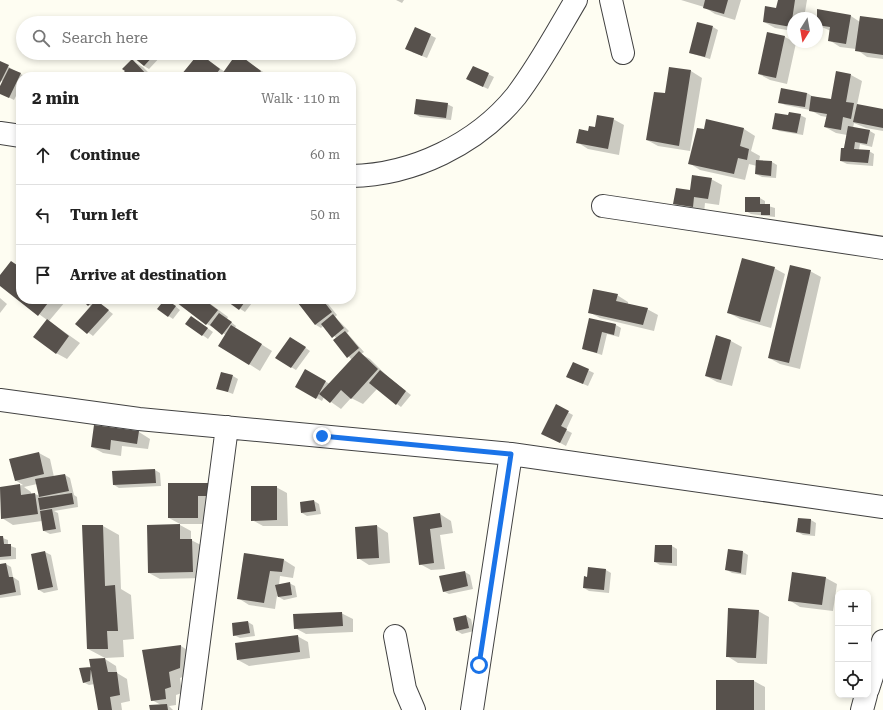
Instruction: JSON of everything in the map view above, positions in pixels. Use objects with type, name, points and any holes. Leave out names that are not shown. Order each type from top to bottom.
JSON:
[{"type":"street","points":[[356,175],[398,170],[431,159],[462,142],[491,121],[515,96],[536,68],[576,0]]},
{"type":"street","points":[[611,0],[623,54]]},
{"type":"street","points":[[0,133],[16,135]]},
{"type":"street","points":[[602,206],[883,248]]},
{"type":"street","points":[[0,400],[139,419],[511,454],[883,507]]},
{"type":"street","points":[[190,710],[227,427]]},
{"type":"street","points":[[472,710],[511,454]]},
{"type":"street","points":[[395,636],[405,689],[414,710]]},
{"type":"street","points":[[867,702],[883,641]]},
{"type":"building","points":[[705,0],[728,0],[724,14],[703,8]]},
{"type":"building","points":[[778,0],[795,0],[793,12],[787,12],[787,26],[763,22],[765,6],[776,8]]},
{"type":"building","points":[[817,9],[851,15],[846,44],[828,41],[830,27],[823,26],[823,12],[817,12]]},
{"type":"building","points":[[860,16],[883,19],[883,55],[855,51]]},
{"type":"building","points":[[697,22],[713,26],[705,57],[689,53]]},
{"type":"building","points":[[415,27],[431,34],[422,56],[405,49]]},
{"type":"building","points":[[767,32],[785,36],[776,78],[758,74]]},
{"type":"building","points":[[131,60],[133,60],[144,72],[124,72],[125,71],[122,69]]},
{"type":"building","points":[[137,60],[150,60],[144,66]]},
{"type":"building","points":[[193,60],[208,60],[220,69],[218,72],[183,72]]},
{"type":"building","points":[[232,60],[246,60],[261,71],[260,72],[223,72]]},
{"type":"building","points":[[0,61],[9,65],[0,83]]},
{"type":"building","points":[[473,66],[489,73],[483,87],[466,79]]},
{"type":"building","points":[[669,67],[691,70],[679,146],[646,140],[654,92],[665,93]]},
{"type":"building","points":[[9,68],[19,72],[16,72],[16,83],[9,98],[0,94],[0,86]]},
{"type":"building","points":[[836,71],[851,74],[846,102],[854,103],[851,119],[843,117],[841,130],[824,127],[827,114],[809,111],[811,96],[831,99]]},
{"type":"building","points":[[781,88],[807,93],[805,107],[778,103]]},
{"type":"building","points":[[416,99],[448,103],[446,118],[414,114]]},
{"type":"building","points":[[857,104],[883,109],[883,128],[853,122]]},
{"type":"building","points":[[789,112],[801,114],[797,133],[772,129],[775,113],[788,115]]},
{"type":"building","points":[[597,115],[614,118],[608,149],[576,143],[579,129],[588,131],[589,126],[595,127]]},
{"type":"building","points":[[706,119],[744,128],[740,146],[749,149],[747,160],[738,158],[734,174],[688,164],[697,128],[704,129]]},
{"type":"building","points":[[848,126],[870,130],[867,144],[855,142],[854,149],[870,150],[868,163],[840,161],[841,148],[844,148]]},
{"type":"building","points":[[756,160],[772,161],[771,176],[755,174]]},
{"type":"building","points":[[692,175],[712,178],[708,199],[694,197],[693,207],[673,204],[676,188],[690,190]]},
{"type":"building","points":[[745,197],[760,197],[760,204],[770,204],[770,215],[761,215],[761,212],[745,212]]},
{"type":"building","points":[[742,258],[775,267],[760,322],[727,313]]},
{"type":"building","points":[[11,261],[16,264],[16,299],[0,286],[0,275]]},
{"type":"building","points":[[790,265],[811,270],[789,363],[768,358]]},
{"type":"building","points":[[593,289],[618,294],[616,301],[648,308],[643,325],[588,313]]},
{"type":"building","points":[[23,304],[47,304],[38,316]]},
{"type":"building","points":[[92,304],[101,304],[109,310],[87,334],[75,324]]},
{"type":"building","points":[[161,304],[173,304],[176,306],[168,317],[157,309]]},
{"type":"building","points":[[179,304],[210,304],[218,310],[206,325]]},
{"type":"building","points":[[231,304],[243,304],[239,310]]},
{"type":"building","points":[[299,304],[326,304],[332,312],[315,325]]},
{"type":"building","points":[[219,313],[232,322],[222,335],[210,325]]},
{"type":"building","points":[[333,314],[344,328],[332,338],[321,324]]},
{"type":"building","points":[[191,316],[208,328],[202,336],[185,324]]},
{"type":"building","points":[[589,318],[616,324],[614,335],[602,332],[597,353],[582,349]]},
{"type":"building","points":[[47,319],[69,336],[56,354],[33,337]]},
{"type":"building","points":[[231,325],[262,344],[249,365],[218,346]]},
{"type":"building","points":[[345,331],[359,348],[347,358],[333,340]]},
{"type":"building","points":[[716,335],[731,340],[721,380],[705,376]]},
{"type":"building","points":[[290,337],[306,347],[291,368],[275,358]]},
{"type":"building","points":[[359,351],[378,369],[351,399],[341,390],[330,403],[319,394]]},
{"type":"building","points":[[573,362],[589,369],[583,384],[566,377]]},
{"type":"building","points":[[305,369],[326,381],[316,399],[295,387]]},
{"type":"building","points":[[380,370],[406,391],[396,405],[369,383]]},
{"type":"building","points":[[221,372],[233,375],[228,392],[216,389]]},
{"type":"building","points":[[556,404],[569,411],[561,426],[567,429],[560,443],[541,434]]},
{"type":"building","points":[[94,425],[139,431],[137,444],[111,440],[110,450],[91,447]]},
{"type":"building","points":[[39,452],[44,474],[15,481],[9,459]]},
{"type":"building","points":[[155,469],[156,483],[113,485],[112,471]]},
{"type":"building","points":[[65,474],[69,491],[39,497],[35,479]]},
{"type":"building","points":[[168,483],[208,483],[208,496],[198,496],[198,518],[168,518]]},
{"type":"building","points":[[20,484],[21,495],[35,493],[38,514],[1,519],[0,487]]},
{"type":"building","points":[[251,486],[277,486],[277,520],[251,521]]},
{"type":"building","points":[[72,493],[74,504],[40,510],[38,498]]},
{"type":"building","points":[[314,500],[316,511],[301,513],[300,502]]},
{"type":"building","points":[[52,509],[56,529],[43,531],[40,511]]},
{"type":"building","points":[[440,513],[442,527],[430,529],[434,563],[419,565],[413,517]]},
{"type":"building","points":[[798,518],[811,519],[810,534],[796,532]]},
{"type":"building","points":[[180,524],[180,539],[192,539],[193,572],[148,573],[147,525]]},
{"type":"building","points":[[82,525],[103,525],[105,586],[115,585],[118,631],[107,631],[108,649],[87,649]]},
{"type":"building","points":[[377,525],[379,558],[357,559],[355,527]]},
{"type":"building","points":[[0,536],[3,536],[4,544],[11,544],[11,556],[0,557]]},
{"type":"building","points":[[655,545],[672,545],[672,563],[654,562]]},
{"type":"building","points":[[728,549],[743,551],[741,573],[725,570]]},
{"type":"building","points":[[45,551],[53,587],[38,590],[31,554]]},
{"type":"building","points":[[244,553],[284,559],[282,572],[270,571],[264,603],[237,599]]},
{"type":"building","points":[[6,563],[9,577],[13,577],[16,592],[0,595],[0,564]]},
{"type":"building","points":[[588,567],[606,569],[604,590],[583,588],[584,576],[587,577]]},
{"type":"building","points":[[465,571],[468,586],[443,592],[439,576]]},
{"type":"building","points":[[792,572],[826,577],[822,605],[788,601]]},
{"type":"building","points":[[290,582],[292,595],[278,597],[275,585]]},
{"type":"building","points":[[728,608],[759,610],[756,658],[726,657]]},
{"type":"building","points":[[342,612],[343,626],[294,629],[293,614]]},
{"type":"building","points":[[466,615],[469,628],[456,631],[453,618]]},
{"type":"building","points":[[248,621],[250,633],[233,636],[232,623]]},
{"type":"building","points":[[298,635],[300,652],[237,660],[235,643]]},
{"type":"building","points":[[181,645],[180,668],[169,672],[171,687],[165,689],[166,699],[151,701],[142,650]]},
{"type":"building","points":[[105,658],[108,672],[117,672],[120,695],[110,697],[112,710],[98,710],[89,659]]},
{"type":"building","points":[[91,667],[90,681],[83,683],[79,668]]},
{"type":"building","points":[[716,680],[754,680],[754,710],[716,710]]},
{"type":"building","points":[[167,704],[168,710],[150,710],[149,705]]},
{"type":"route","points":[[322,436],[511,454],[479,665]]}]
